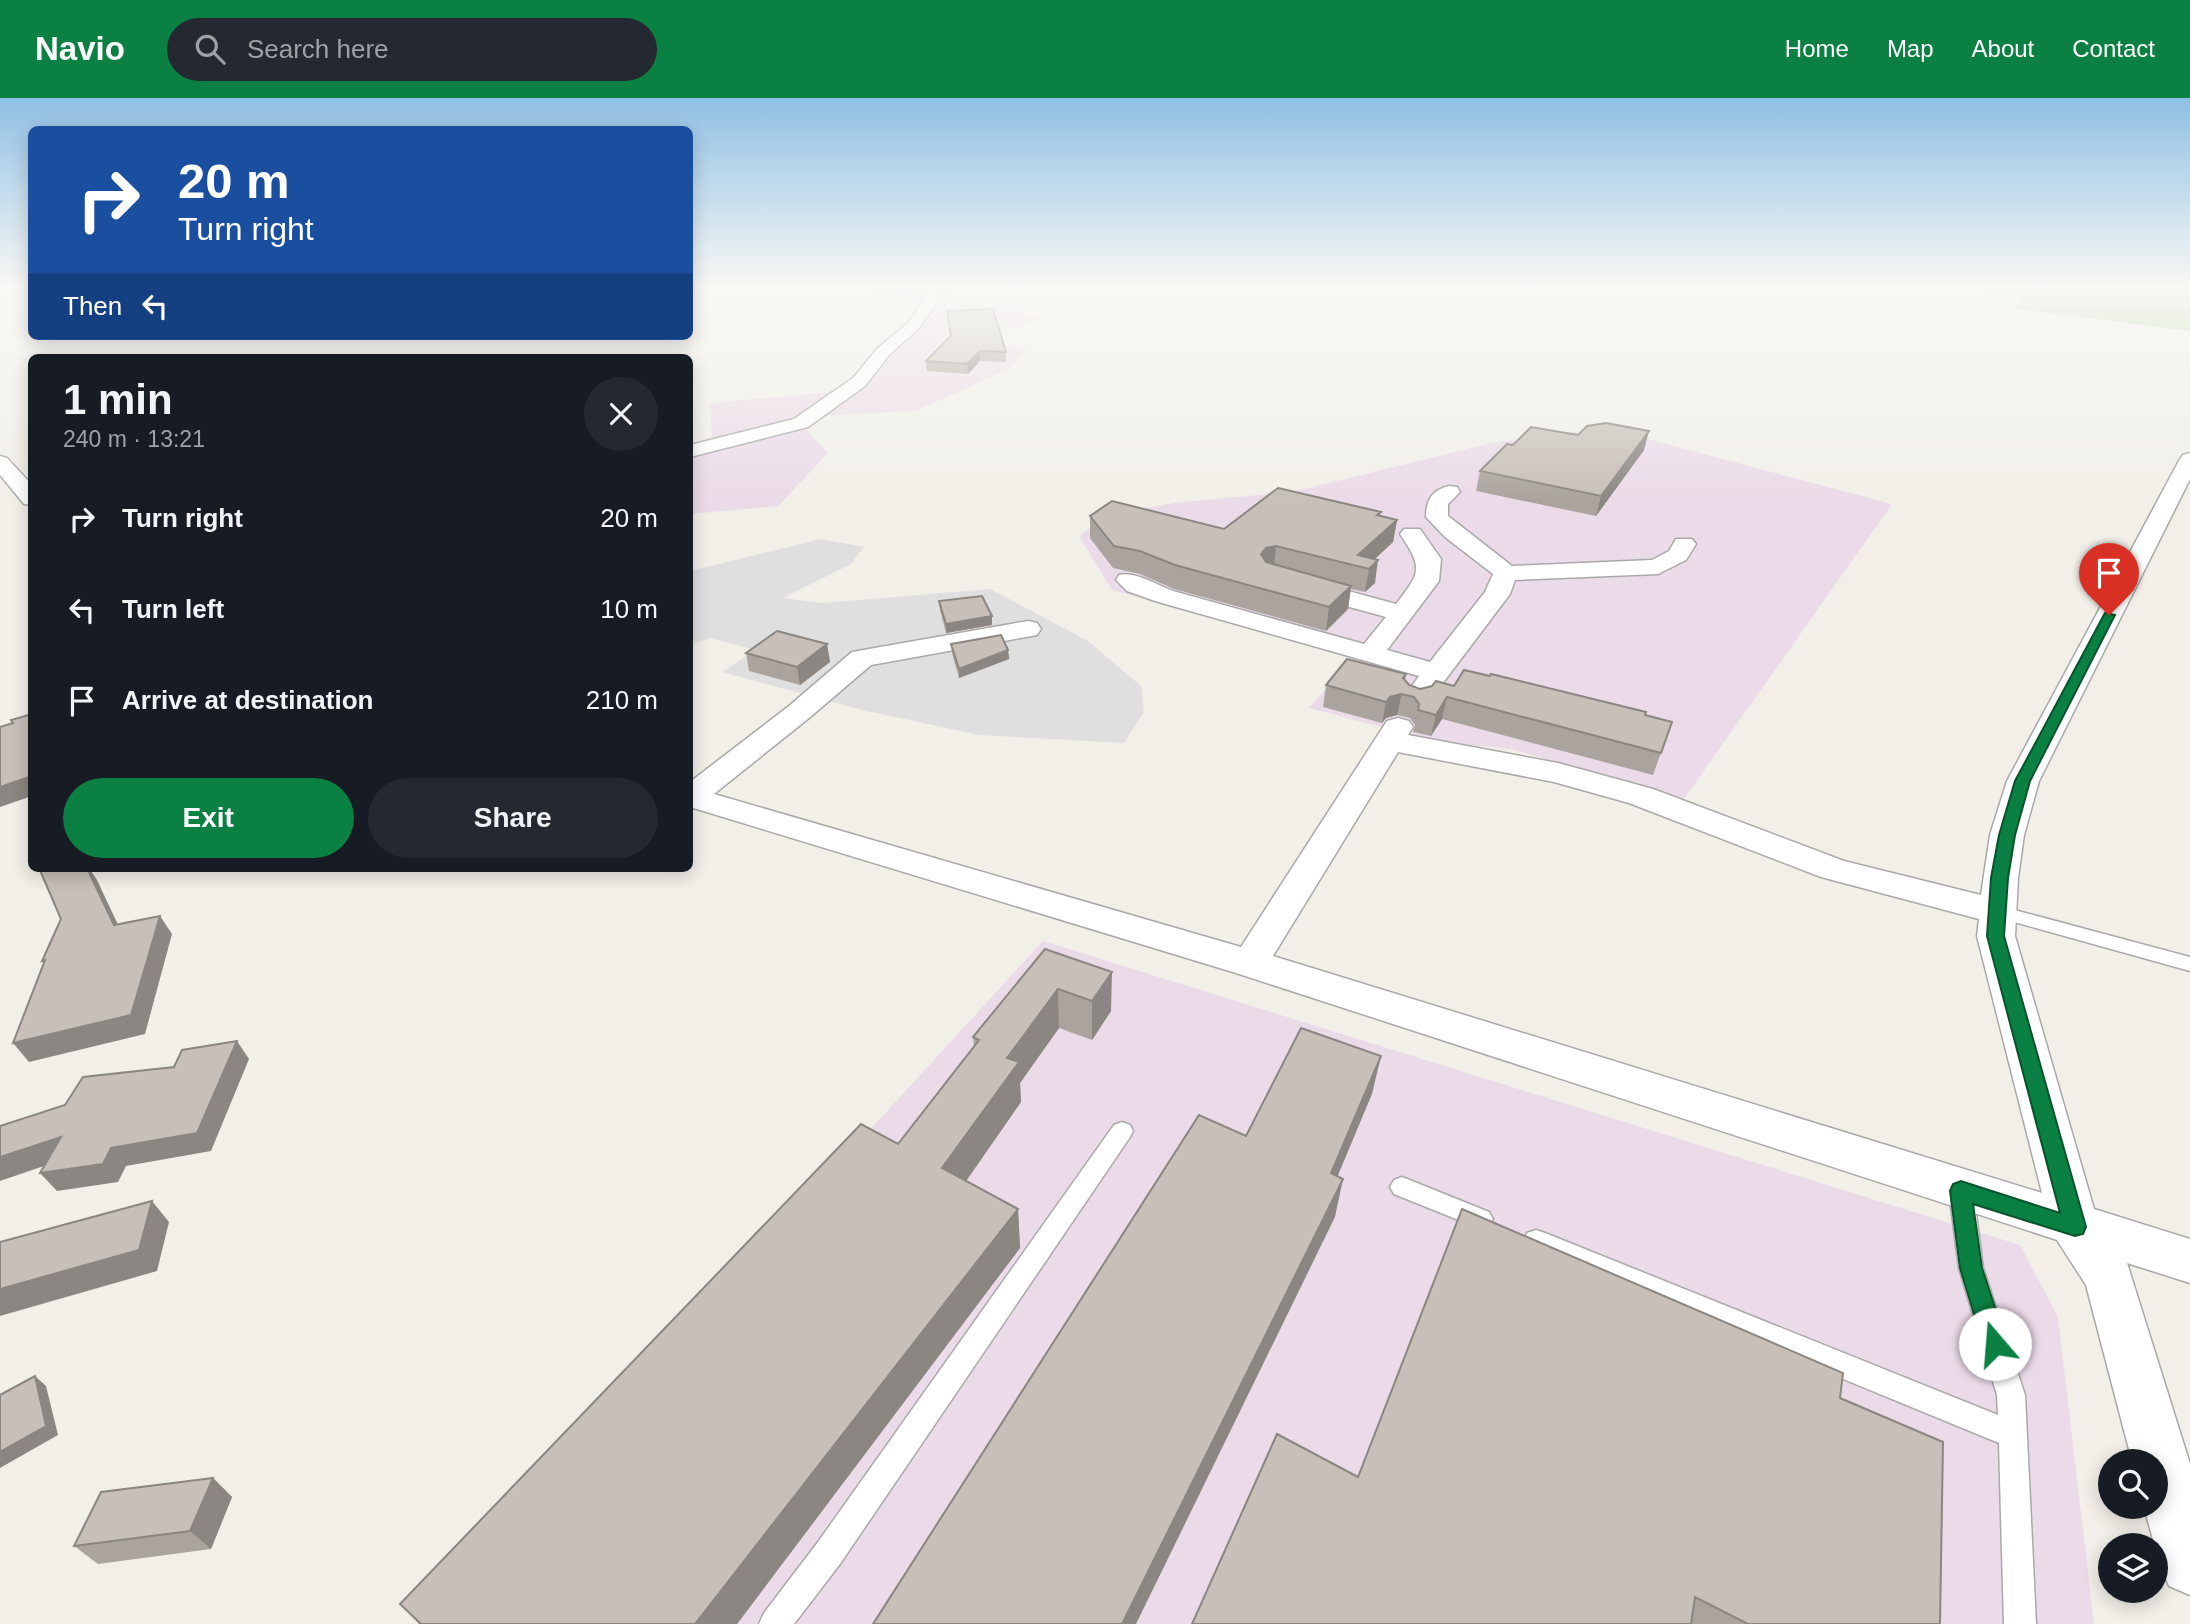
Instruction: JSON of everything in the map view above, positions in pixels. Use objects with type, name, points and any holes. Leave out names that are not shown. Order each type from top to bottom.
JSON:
[{"type":"street","points":[[693,450],[801,423],[859,382],[878,358]]},
{"type":"street","points":[[2190,459],[2022,781],[2007,835],[1996,911],[1996,936],[2075,1227],[2109,1277],[2190,1565]]},
{"type":"street","points":[[0,462],[28,494]]},
{"type":"street","points":[[1449,492],[1437,502],[1437,517],[1449,532],[1499,564],[1506,573]]},
{"type":"street","points":[[1370,654],[1427,581],[1429,559],[1412,534]]},
{"type":"street","points":[[1506,573],[1609,571],[1658,566],[1678,555],[1684,544]]},
{"type":"street","points":[[1417,699],[1497,594],[1506,573]]},
{"type":"street","points":[[1128,580],[1136,586],[1164,596],[1438,673]]},
{"type":"street","points":[[1286,582],[1402,613]]},
{"type":"street","points":[[693,795],[799,712],[862,658],[1028,629]]},
{"type":"street","points":[[1250,963],[1394,734],[1558,773],[1641,796],[1833,869],[1996,911]]},
{"type":"street","points":[[693,798],[1250,963],[1961,1191],[2190,1261]]},
{"type":"lane","points":[[1996,911],[2190,964]]},
{"type":"lane","points":[[775,1624],[829,1553],[1122,1131]]},
{"type":"lane","points":[[1402,1187],[2012,1435]]},
{"type":"lane","points":[[1961,1191],[1971,1268],[2011,1395],[2020,1624]]},
{"type":"shaded area","points":[[867,358],[1019,358],[1011,368],[915,411],[823,416],[805,428],[828,453],[778,506],[693,514],[693,444],[712,440],[710,403],[831,392],[843,388]]},
{"type":"shaded area","points":[[1578,431],[1633,435],[1892,504],[1684,799],[1511,749],[1439,742],[1309,708],[1353,657],[1112,590],[1079,536],[1108,516],[1173,503],[1292,492],[1491,443]]},
{"type":"shaded area","points":[[821,539],[864,547],[851,564],[783,598],[822,603],[990,589],[1088,641],[1141,686],[1144,712],[1124,743],[979,735],[862,710],[722,672],[756,650],[710,638],[693,644],[693,570]]},
{"type":"shaded area","points":[[1043,941],[2020,1245],[2058,1317],[2094,1624],[417,1624]]},
{"type":"building","points":[[929,358],[973,358],[967,364],[926,361]]},
{"type":"building","points":[[1606,423],[1649,431],[1601,496],[1480,471],[1507,444],[1513,445],[1531,427],[1578,435],[1587,426]]},
{"type":"building","points":[[1278,488],[1381,512],[1377,515],[1397,520],[1358,555],[1378,560],[1369,569],[1276,546],[1266,548],[1261,554],[1266,562],[1351,586],[1329,607],[1175,565],[1140,551],[1114,546],[1090,516],[1112,501],[1224,529]]},
{"type":"building","points":[[982,596],[992,616],[946,624],[939,601]]},
{"type":"building","points":[[777,631],[827,644],[797,667],[746,653]]},
{"type":"building","points":[[1001,635],[1008,650],[959,669],[951,644]]},
{"type":"building","points":[[1347,659],[1406,674],[1403,678],[1409,685],[1420,689],[1432,686],[1436,681],[1454,686],[1464,670],[1490,676],[1491,674],[1646,712],[1645,715],[1672,722],[1661,753],[1447,697],[1436,715],[1418,710],[1419,704],[1414,697],[1401,694],[1390,697],[1386,702],[1326,685]]},
{"type":"building","points":[[28,715],[28,777],[0,787],[0,727],[13,723],[11,720]]},
{"type":"building","points":[[41,872],[89,872],[114,925],[160,916],[131,1015],[13,1043],[45,960],[42,961],[61,919]]},
{"type":"building","points":[[1045,949],[1112,972],[1092,1001],[1058,989],[1007,1058],[1019,1062],[942,1168],[1018,1209],[695,1624],[421,1624],[400,1604],[861,1124],[898,1144],[979,1040],[973,1037]]},
{"type":"building","points":[[1301,1028],[1381,1056],[1331,1173],[1343,1179],[1122,1624],[873,1624],[1199,1115],[1246,1136]]},
{"type":"building","points":[[237,1041],[197,1133],[111,1148],[103,1164],[40,1173],[61,1137],[0,1157],[0,1126],[65,1105],[83,1077],[174,1067],[182,1050]]},
{"type":"building","points":[[152,1201],[139,1250],[0,1289],[0,1242]]},
{"type":"building","points":[[1462,1209],[1843,1373],[1840,1398],[1943,1442],[1940,1624],[1748,1624],[1695,1597],[1691,1624],[1192,1624],[1277,1434],[1358,1477]]},
{"type":"building","points":[[35,1376],[46,1426],[0,1452],[0,1395]]},
{"type":"building","points":[[213,1478],[190,1531],[74,1546],[101,1492]]},
{"type":"route","points":[[1995,1344],[1971,1268],[1961,1191],[2075,1227],[1996,936],[2000,878],[2007,835],[2022,781],[2109,615]]}]
